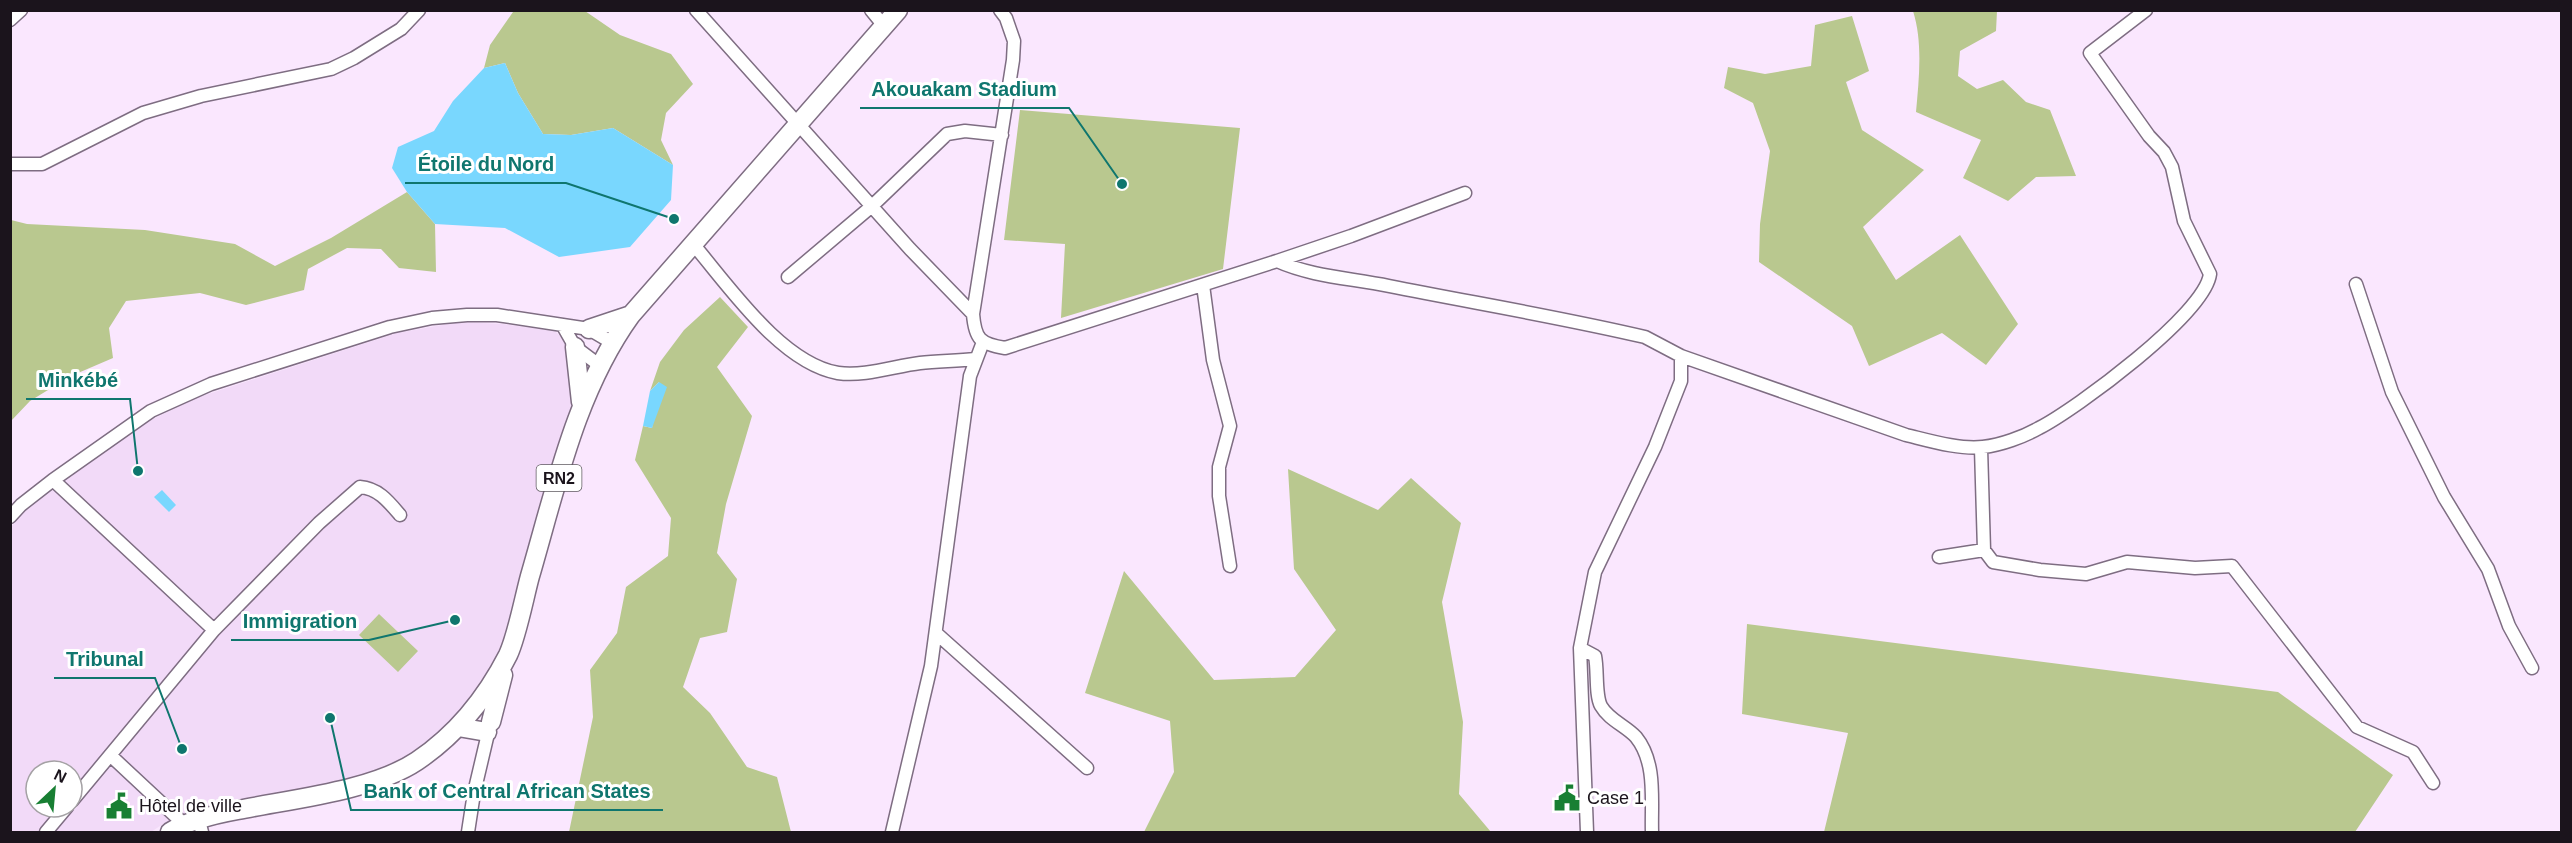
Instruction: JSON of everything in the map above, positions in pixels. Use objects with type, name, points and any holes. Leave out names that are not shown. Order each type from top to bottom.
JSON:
[{"type":"highway","name":"RN2","points":[[189,828],[217,814],[365,784],[417,761],[458,727],[480,701],[509,652],[582,405],[611,342],[631,315],[898,10]]},
{"type":"highway","points":[[589,329],[631,315]]},
{"type":"highway","points":[[575,347],[582,405]]},
{"type":"highway","points":[[458,727],[489,729],[509,652]]},
{"type":"street","points":[[10,20],[21,10]]},
{"type":"street","points":[[10,164],[42,164],[142,113],[201,96],[331,69],[354,58],[401,29],[419,10]]},
{"type":"street","points":[[696,10],[872,206],[973,314]]},
{"type":"street","points":[[871,10],[884,26]]},
{"type":"street","points":[[1000,10],[1006,18],[1014,41],[1002,135],[973,314],[975,332],[983,342],[1005,348],[1277,261],[1466,193]]},
{"type":"street","points":[[1277,261],[1330,277],[1387,285],[1645,337],[1681,356],[1906,435],[1938,443],[1981,448],[2013,439],[2040,428],[2062,414],[2161,339],[2187,314],[2209,282],[2210,274],[2184,221],[2178,190],[2168,159],[2090,53],[2146,10]]},
{"type":"street","points":[[788,277],[872,206],[946,134],[955,131],[1002,135]]},
{"type":"street","points":[[693,244],[775,338],[797,355],[819,367],[839,373],[857,373],[923,363],[975,360]]},
{"type":"street","points":[[2356,284],[2392,392],[2444,497],[2487,569],[2509,626],[2532,668]]},
{"type":"street","points":[[1203,285],[1214,360],[1230,426],[1219,467],[1221,506],[1230,566]]},
{"type":"street","points":[[10,518],[21,505],[53,480],[151,411],[212,384],[390,327],[432,318],[497,315],[589,329],[611,342]]},
{"type":"street","points":[[563,326],[575,347],[599,364]]},
{"type":"street","points":[[892,832],[931,666],[965,405],[975,360],[983,342]]},
{"type":"street","points":[[1587,832],[1580,648],[1595,572],[1656,447],[1681,381],[1681,356]]},
{"type":"street","points":[[1981,448],[1984,550],[1993,562],[2040,570],[2086,574],[2127,562],[2195,568],[2232,566],[2357,727],[2413,752],[2433,783]]},
{"type":"street","points":[[53,480],[214,630]]},
{"type":"street","points":[[84,786],[214,630],[319,523],[360,487],[369,487],[383,497],[400,515]]},
{"type":"street","points":[[1939,557],[1984,550]]},
{"type":"street","points":[[936,633],[1087,768]]},
{"type":"street","points":[[1580,648],[1595,656],[1599,672],[1597,695],[1600,705],[1608,715],[1635,736],[1650,761],[1652,832]]},
{"type":"street","points":[[468,832],[489,729],[480,701]]},
{"type":"street","points":[[110,755],[189,828]]},
{"type":"street","points":[[45,832],[56,819]]},
{"type":"shaded area","points":[[459,322],[503,324],[555,331],[566,342],[572,370],[571,406],[502,645],[485,679],[461,713],[433,740],[399,761],[365,777],[197,809],[166,822],[151,832],[11,832],[11,527],[30,506],[66,478],[151,420],[199,397],[397,333]]},
{"type":"green space","points":[[585,11],[620,35],[671,54],[693,84],[666,113],[661,140],[673,165],[613,128],[571,135],[543,134],[518,93],[505,63],[484,68],[490,45],[513,12]]},
{"type":"green space","points":[[1913,11],[1997,11],[1996,31],[1960,51],[1958,76],[1977,89],[2003,80],[2026,102],[2050,110],[2076,176],[2036,177],[2008,201],[1963,178],[1981,140],[1916,112],[1919,48]]},
{"type":"green space","points":[[1852,16],[1869,71],[1846,82],[1862,130],[1924,170],[1863,227],[1896,280],[1960,235],[2018,324],[1986,365],[1942,333],[1869,366],[1852,326],[1759,262],[1760,224],[1770,151],[1753,103],[1724,88],[1728,67],[1765,74],[1811,66],[1815,25]]},
{"type":"green space","points":[[1020,110],[1240,128],[1223,269],[1061,318],[1065,244],[1004,240]]},
{"type":"green space","points":[[407,192],[435,224],[436,272],[399,268],[381,249],[347,248],[308,269],[304,290],[246,305],[200,293],[126,301],[109,328],[113,358],[71,376],[30,401],[11,421],[11,220],[27,224],[145,230],[235,244],[275,266],[331,238]]},
{"type":"green space","points":[[720,297],[748,327],[717,367],[752,416],[726,504],[717,553],[737,579],[727,632],[700,638],[683,687],[710,713],[747,767],[777,777],[791,832],[569,832],[593,717],[590,670],[617,633],[626,587],[668,556],[671,518],[635,460],[643,426],[652,428],[659,382],[650,391],[660,362],[684,330]]},
{"type":"green space","points":[[1288,469],[1378,510],[1411,478],[1461,523],[1442,602],[1463,722],[1459,794],[1491,832],[1144,832],[1174,772],[1170,721],[1085,693],[1124,571],[1214,680],[1295,677],[1336,630],[1294,569]]},
{"type":"green space","points":[[379,614],[418,651],[398,672],[359,635]]},
{"type":"green space","points":[[1747,624],[2278,692],[2393,775],[2355,832],[1824,832],[1848,733],[1742,714]]},
{"type":"water","points":[[505,63],[518,93],[543,134],[571,135],[613,128],[673,165],[671,200],[630,247],[559,257],[505,228],[435,224],[407,192],[392,168],[398,147],[434,131],[453,101],[484,68]]},
{"type":"water","points":[[659,382],[667,387],[652,428],[643,426],[650,391]]},
{"type":"water","points":[[162,490],[176,505],[169,512],[154,497]]},
{"type":"place","name":"Akouakam Stadium","points":[[1122,184]]},
{"type":"place","name":"Étoile du Nord","points":[[674,219]]},
{"type":"place","name":"Minkébé","points":[[138,471]]},
{"type":"place","name":"Immigration","points":[[455,620]]},
{"type":"place","name":"Bank of Central African States","points":[[330,718]]},
{"type":"place","name":"Tribunal","points":[[182,749]]},
{"type":"place","name":"Case 1","points":[[1567,798]]},
{"type":"place","name":"Hôtel de ville","points":[[119,806]]}]
